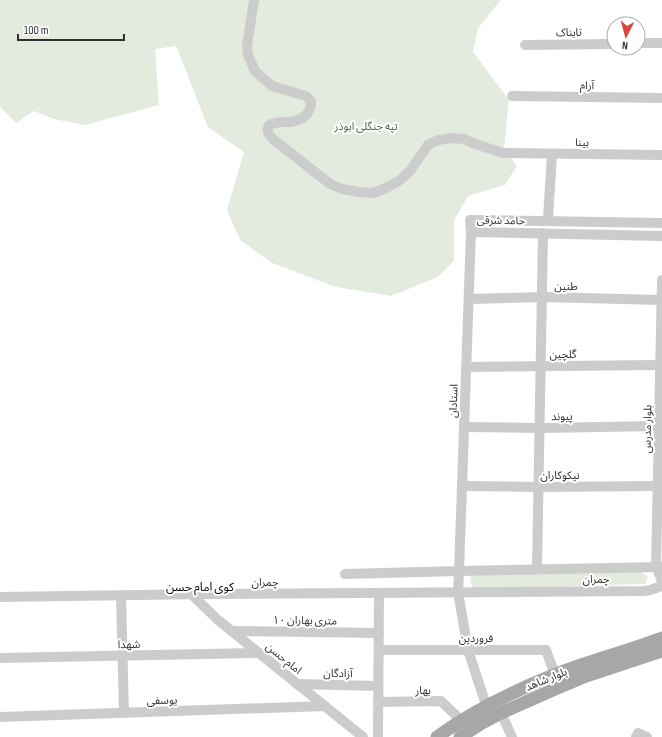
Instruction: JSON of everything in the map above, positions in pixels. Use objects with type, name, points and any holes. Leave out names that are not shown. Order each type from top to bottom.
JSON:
[{"type":"main road","name":"بلوار شاهد","points":[[437,737],[486,705],[507,695],[555,675],[662,638]]},
{"type":"main road","name":"بلوار شاهد","points":[[460,737],[482,723],[523,702],[586,676],[662,651]]},
{"type":"street","name":"بینا","points":[[254,0],[247,46],[248,55],[255,71],[272,86],[306,96],[311,101],[309,113],[301,119],[291,122],[273,123],[269,125],[267,128],[268,134],[330,184],[342,189],[373,193],[386,188],[398,181],[410,171],[428,145],[438,140],[452,138],[464,139],[503,153],[662,156]]},
{"type":"street","points":[[646,43],[662,43]]},
{"type":"street","name":"تابناک","points":[[525,45],[606,44]]},
{"type":"street","name":"آرام","points":[[512,96],[662,98]]},
{"type":"street","points":[[548,221],[552,154]]},
{"type":"street","name":"حامد شرقی","points":[[662,222],[470,220],[471,232],[662,236]]},
{"type":"street","name":"استادان","points":[[459,571],[471,232]]},
{"type":"street","points":[[537,569],[543,233]]},
{"type":"street","name":"بلوار مدرس","points":[[662,280],[658,486],[659,567],[662,581]]},
{"type":"street","name":"طنین","points":[[469,298],[542,297],[662,300]]},
{"type":"street","name":"گلچین","points":[[466,367],[660,365]]},
{"type":"street","name":"پیوند","points":[[464,427],[540,428],[659,426]]},
{"type":"street","name":"نیکوکاران","points":[[462,486],[658,486]]},
{"type":"street","name":"چمران","points":[[345,574],[659,567]]},
{"type":"street","points":[[459,571],[458,592],[468,650],[486,705]]},
{"type":"street","name":"چمران","points":[[0,597],[192,594],[644,591],[650,590],[662,581]]},
{"type":"street","points":[[378,737],[379,593]]},
{"type":"street","name":"امام حسن","points":[[192,594],[231,631],[363,737]]},
{"type":"street","points":[[121,595],[124,713]]},
{"type":"street","name":"۱۰ متری بهاران","points":[[231,631],[379,633]]},
{"type":"street","name":"فروردین","points":[[379,650],[546,650],[555,675]]},
{"type":"street","name":"شهدا","points":[[0,658],[259,653]]},
{"type":"street","name":"آزادگان","points":[[297,684],[378,686]]},
{"type":"street","name":"بهار","points":[[378,702],[441,701],[461,720]]},
{"type":"street","name":"یوسفی","points":[[0,716],[325,706]]},
{"type":"street","points":[[501,713],[512,737]]},
{"type":"street","points":[[636,737],[638,733],[647,737]]},
{"type":"green space","name":"تپه جنگلی ابوذر","points":[[0,0],[501,0],[478,28],[473,52],[509,100],[504,149],[517,166],[505,185],[468,196],[454,220],[454,261],[438,277],[391,296],[336,287],[272,263],[240,240],[227,210],[244,152],[208,127],[176,46],[155,49],[159,105],[85,125],[54,119],[34,111],[16,123],[0,107]]},
{"type":"green space","points":[[640,572],[648,577],[645,584],[472,589],[470,574]]},
{"type":"district","name":"کوی امام حسن","points":[[200,587]]}]
